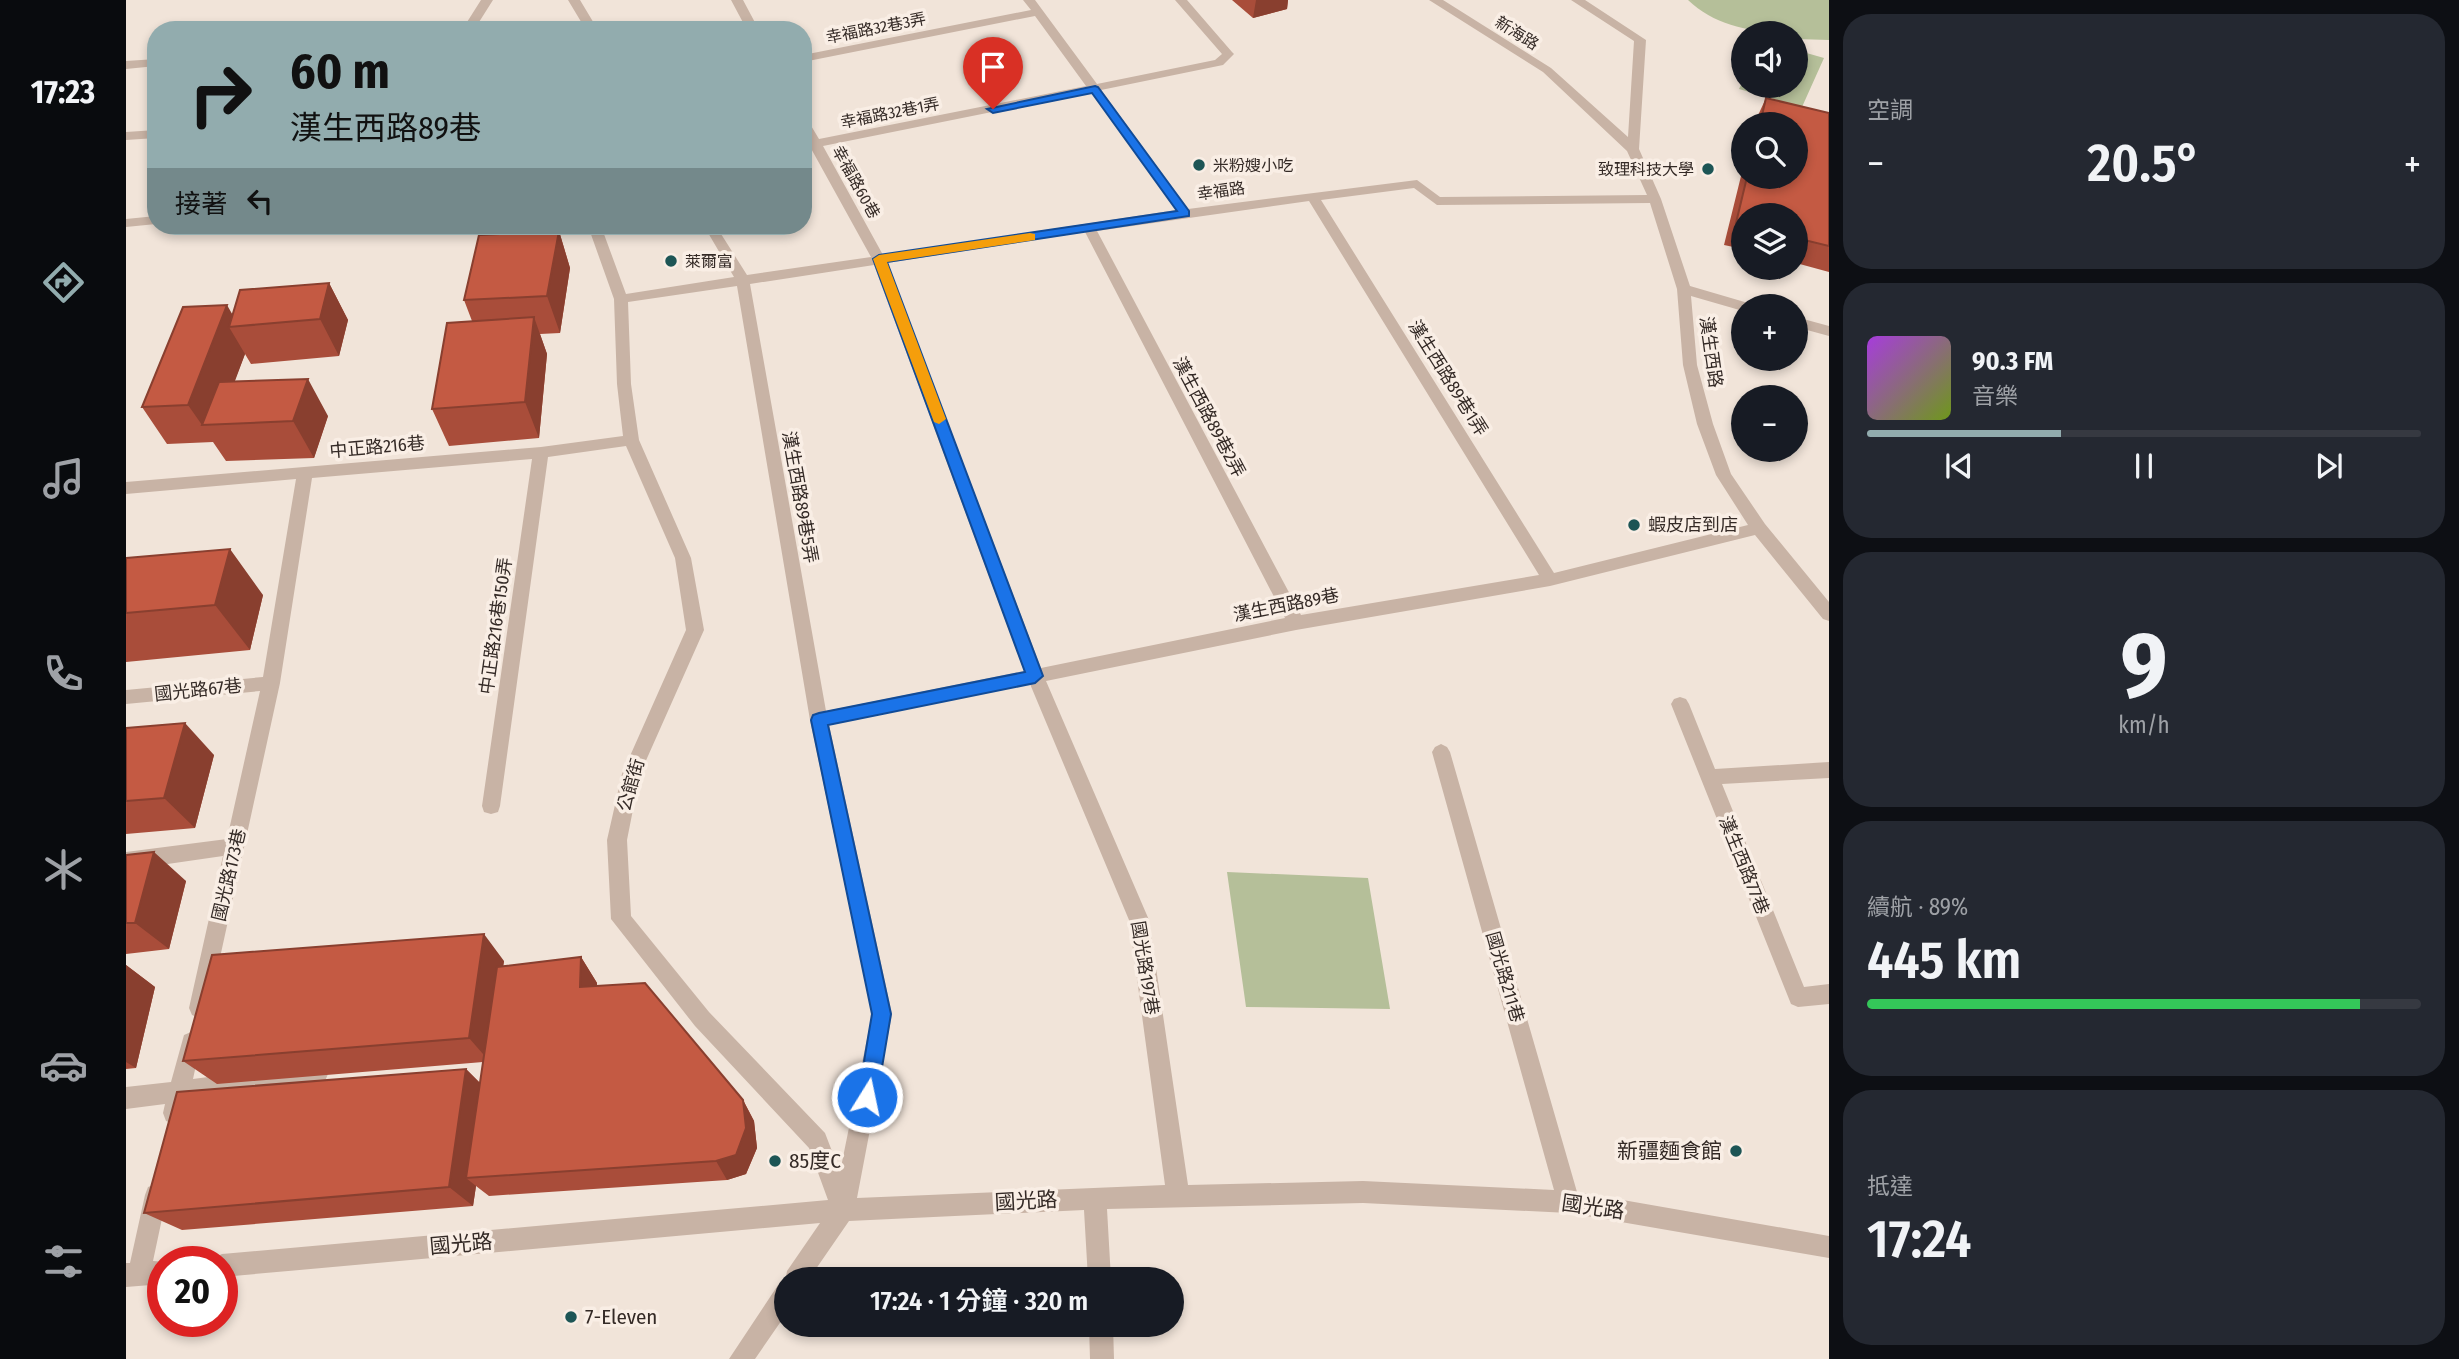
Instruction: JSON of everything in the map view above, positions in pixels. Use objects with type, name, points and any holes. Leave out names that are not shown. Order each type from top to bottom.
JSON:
[{"type":"street","points":[[474,21],[487,0]]},
{"type":"street","points":[[574,0],[587,21]]},
{"type":"street","points":[[737,0],[748,21]]},
{"type":"street","points":[[1029,0],[1185,213]]},
{"type":"street","name":"幸福路32巷1弄","points":[[815,144],[1219,63],[1228,54],[1181,0]]},
{"type":"street","name":"新海路","points":[[1435,0],[1547,70]]},
{"type":"street","name":"漢生西路","points":[[1577,0],[1640,40],[1633,149]]},
{"type":"street","name":"幸福路32巷3弄","points":[[812,57],[1038,12]]},
{"type":"street","points":[[126,65],[147,63]]},
{"type":"street","name":"漢生西路","points":[[1547,70],[1633,149],[1655,199],[1684,289],[1690,365],[1705,424],[1724,475],[1759,528],[1829,614]]},
{"type":"street","points":[[126,136],[147,135]]},
{"type":"street","name":"幸福路60巷","points":[[812,138],[879,259],[1035,676]]},
{"type":"street","name":"幸福路","points":[[621,299],[1185,213],[1418,184],[1437,201],[1655,199]]},
{"type":"street","name":"漢生西路89巷1弄","points":[[1312,196],[1550,580]]},
{"type":"street","points":[[126,223],[147,221]]},
{"type":"street","name":"漢生西路89巷2弄","points":[[1088,229],[1296,624]]},
{"type":"street","name":"公館街","points":[[598,235],[621,299],[624,384],[631,440],[683,558],[695,630],[631,774],[617,840],[621,919],[702,1019],[817,1141],[843,1210]]},
{"type":"street","points":[[715,235],[743,281]]},
{"type":"street","name":"漢生西路89巷5弄","points":[[743,281],[819,720],[882,1014],[843,1210]]},
{"type":"street","points":[[1684,289],[1731,303]]},
{"type":"street","points":[[1808,325],[1829,331]]},
{"type":"street","name":"中正路216巷","points":[[126,488],[541,453],[631,440]]},
{"type":"street","name":"中正路216巷150弄","points":[[491,806],[541,453]]},
{"type":"street","name":"國光路173巷","points":[[170,1131],[271,683],[305,473]]},
{"type":"street","name":"漢生西路89巷","points":[[819,720],[1296,624],[1550,580],[1759,528]]},
{"type":"street","name":"國光路197巷","points":[[1035,676],[1139,920],[1178,1196]]},
{"type":"street","name":"國光路67巷","points":[[126,697],[271,683]]},
{"type":"street","name":"漢生西路77巷","points":[[1680,704],[1798,997],[1829,994]]},
{"type":"street","name":"國光路211巷","points":[[1441,752],[1569,1202]]},
{"type":"street","points":[[1709,777],[1829,771]]},
{"type":"street","points":[[126,861],[236,846]]},
{"type":"street","points":[[126,1098],[332,1072]]},
{"type":"street","points":[[132,1275],[162,1170]]},
{"type":"street","name":"國光路","points":[[238,1265],[843,1210],[1095,1198],[1363,1192],[1569,1202],[1829,1247]]},
{"type":"street","points":[[1095,1198],[1098,1267]]},
{"type":"street","points":[[803,1267],[843,1210]]},
{"type":"street","points":[[741,1359],[774,1311]]},
{"type":"street","points":[[1101,1337],[1102,1359]]},
{"type":"green space","points":[[1688,0],[1829,0],[1829,40],[1808,39],[1808,21],[1731,21],[1731,25],[1699,9]]},
{"type":"green space","points":[[1808,53],[1824,58],[1808,94]]},
{"type":"green space","points":[[1770,98],[1806,98],[1802,107]]},
{"type":"green space","points":[[1227,872],[1368,878],[1390,1009],[1246,1007]]},
{"type":"building","points":[[1766,98],[1829,113],[1829,246],[1808,241],[1808,203],[1741,203],[1744,189],[1808,189],[1808,112],[1763,112]]},
{"type":"building","points":[[479,235],[558,235],[547,296],[464,300]]},
{"type":"building","points":[[329,283],[320,319],[229,327],[240,290]]},
{"type":"building","points":[[227,305],[188,405],[142,407],[183,307]]},
{"type":"building","points":[[534,317],[525,402],[432,409],[447,323]]},
{"type":"building","points":[[308,379],[293,421],[202,425],[219,382]]},
{"type":"building","points":[[230,549],[215,605],[126,613],[126,558]]},
{"type":"building","points":[[185,723],[164,798],[126,801],[126,728]]},
{"type":"building","points":[[154,852],[135,923],[126,923],[126,855]]},
{"type":"building","points":[[484,934],[469,1038],[183,1061],[212,955]]},
{"type":"building","points":[[581,957],[580,987],[645,983],[743,1100],[746,1128],[736,1155],[716,1161],[466,1178],[497,967]]},
{"type":"building","points":[[466,1069],[449,1187],[144,1213],[177,1092]]},
{"type":"slow traffic","points":[[939,419],[879,259],[1030,237]]},
{"type":"place","name":"米粉嫂小吃","points":[[1199,165]]},
{"type":"place","name":"致理科技大學","points":[[1708,169]]},
{"type":"place","name":"萊爾富","points":[[671,261]]},
{"type":"place","name":"蝦皮店到店","points":[[1634,525]]},
{"type":"place","name":"新疆麵食館","points":[[1736,1151]]},
{"type":"place","name":"85度C","points":[[775,1161]]},
{"type":"place","name":"7-Eleven","points":[[571,1317]]},
{"type":"route","points":[[867,1097],[882,1014],[819,720],[1035,676],[879,259],[1185,213],[1095,90],[993,109]]}]
